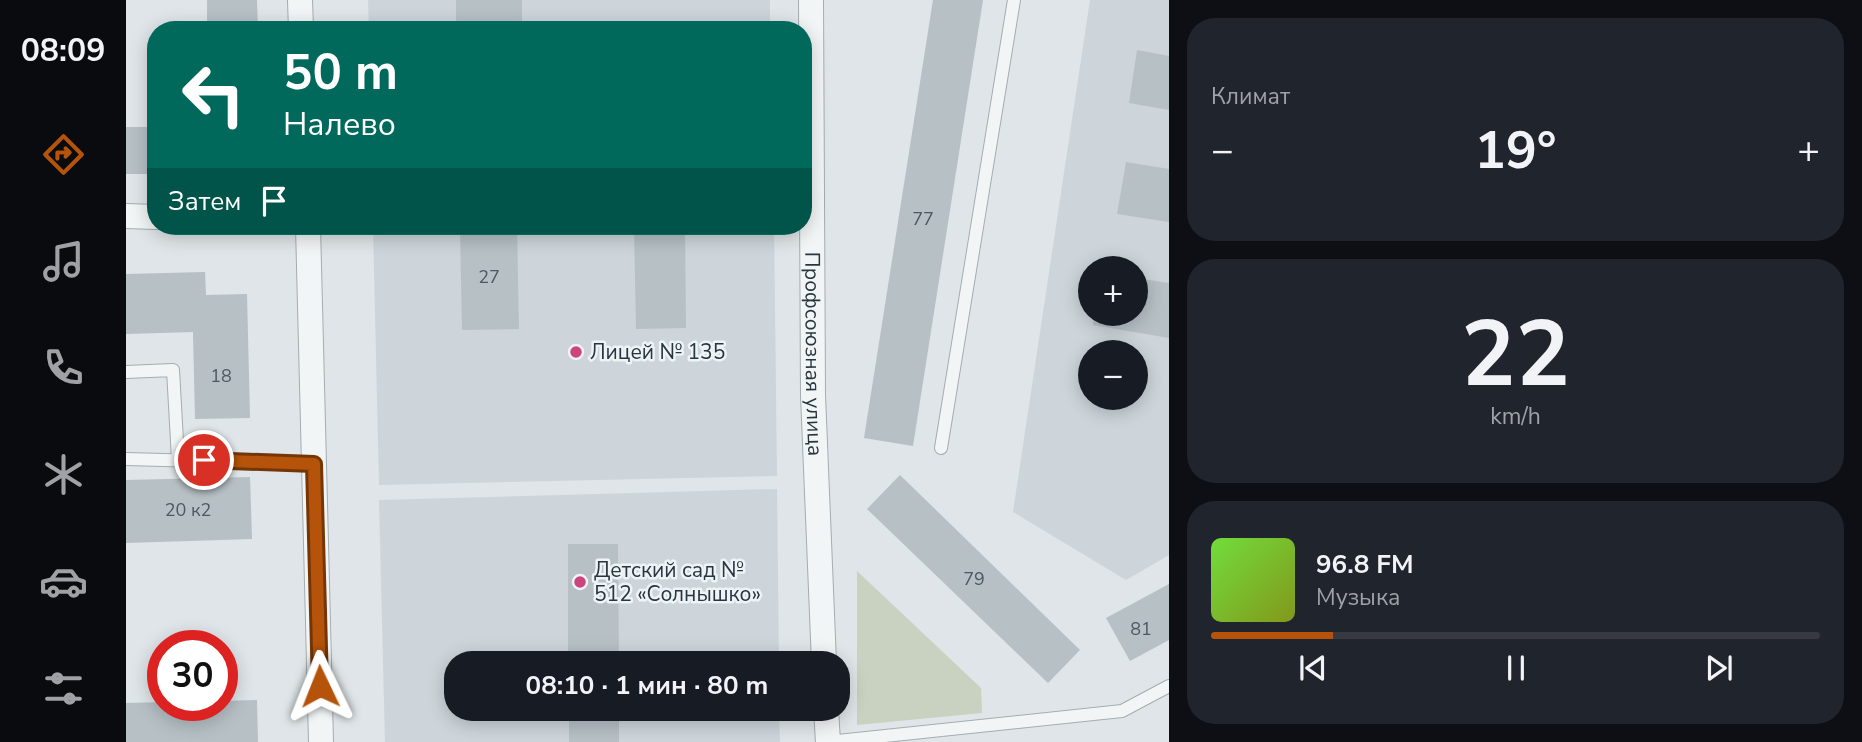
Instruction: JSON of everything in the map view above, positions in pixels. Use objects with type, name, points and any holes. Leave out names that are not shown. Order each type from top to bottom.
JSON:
[{"type":"street","points":[[299,0],[300,21]]},
{"type":"street","name":"Профсоюзная улица","points":[[811,0],[811,21]]},
{"type":"street","name":"Профсоюзная улица","points":[[812,198],[813,395],[824,651]]},
{"type":"street","points":[[126,216],[147,217]]},
{"type":"street","points":[[308,235],[321,742]]},
{"type":"street","points":[[827,721],[828,742]]},
{"type":"lane","points":[[941,449],[1014,0]]},
{"type":"lane","points":[[126,372],[173,370],[178,459]]},
{"type":"lane","points":[[126,459],[314,464]]},
{"type":"lane","points":[[828,742],[1122,711],[1169,686]]},
{"type":"shaded area","points":[[368,0],[770,0],[770,21],[369,21]]},
{"type":"shaded area","points":[[1090,0],[1169,0],[1169,555],[1126,580],[1013,512]]},
{"type":"shaded area","name":"Лицей № 135","points":[[373,235],[774,235],[777,476],[379,485]]},
{"type":"shaded area","name":"Детский сад № 512 «Солнышко»","points":[[777,489],[779,651],[444,651],[444,721],[779,721],[780,742],[385,742],[379,500]]},
{"type":"green space","points":[[857,571],[981,688],[982,713],[857,725]]},
{"type":"building","points":[[207,0],[257,0],[258,21],[207,21]]},
{"type":"building","points":[[456,0],[522,0],[522,21],[456,21]]},
{"type":"building","points":[[933,0],[983,0],[913,446],[864,438]]},
{"type":"building","points":[[1137,50],[1169,56],[1169,110],[1129,103]]},
{"type":"building","points":[[126,127],[147,127],[147,174],[126,174]]},
{"type":"building","points":[[1126,162],[1169,169],[1169,222],[1117,214]]},
{"type":"building","points":[[460,235],[517,235],[519,329],[462,330]]},
{"type":"building","points":[[634,235],[685,235],[686,328],[636,329]]},
{"type":"building","points":[[205,272],[206,295],[247,294],[250,418],[195,419],[193,332],[126,334],[126,274]]},
{"type":"building","points":[[1148,280],[1169,283],[1169,338],[1099,326],[1148,326]]},
{"type":"building","points":[[900,475],[1080,650],[1048,683],[867,509]]},
{"type":"building","points":[[250,477],[252,539],[126,543],[126,480]]},
{"type":"building","points":[[568,544],[618,544],[619,651],[568,651]]},
{"type":"building","points":[[1169,584],[1169,640],[1130,661],[1106,618]]},
{"type":"building","points":[[257,700],[258,742],[126,742],[126,703],[147,702],[147,721],[238,721],[238,701]]},
{"type":"building","points":[[569,721],[619,721],[619,742],[569,742]]},
{"type":"place","name":"Лицей № 135","points":[[576,352]]},
{"type":"place","name":"Детский сад № 512 «Солнышко»","points":[[580,582]]},
{"type":"route","points":[[204,460],[314,464],[320,686]]}]
